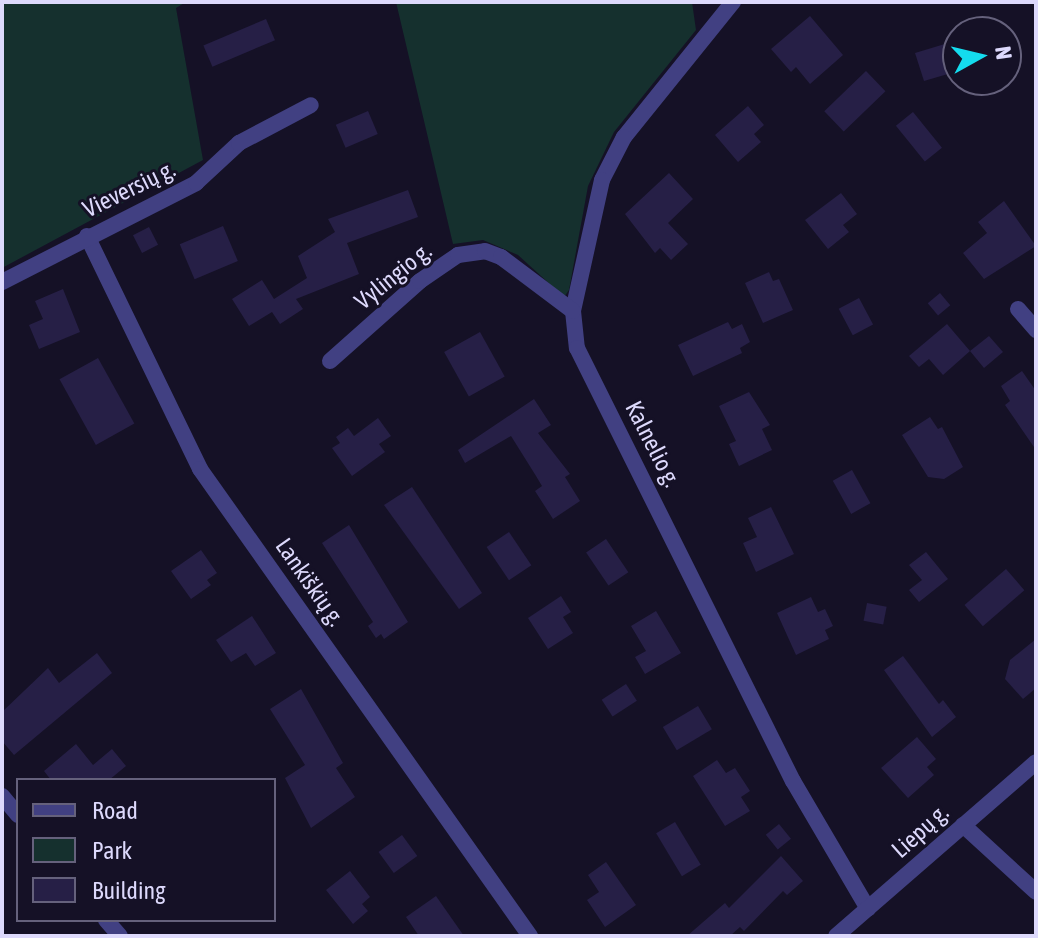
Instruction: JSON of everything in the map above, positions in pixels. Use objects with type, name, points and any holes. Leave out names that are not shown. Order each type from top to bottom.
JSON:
[{"type":"street","name":"Kalnelio g.","points":[[733,2],[624,137],[602,180],[573,311],[583,361],[793,781],[868,909]]},
{"type":"street","name":"Vieversių g.","points":[[2,282],[196,183],[239,143],[311,105]]},
{"type":"street","name":"Lankiškių g.","points":[[87,236],[200,469],[530,936]]},
{"type":"street","name":"Vylingio g.","points":[[330,361],[420,281],[458,255],[485,251],[501,257],[573,311]]},
{"type":"street","points":[[1018,309],[1036,330]]},
{"type":"street","name":"Liepų g.","points":[[836,936],[1036,762]]},
{"type":"street","points":[[2,796],[16,813]]},
{"type":"street","points":[[963,825],[1036,892]]},
{"type":"green space","points":[[2,2],[186,2],[176,8],[203,160],[2,268]]},
{"type":"green space","points":[[396,2],[692,2],[696,30],[614,132],[588,186],[569,290],[564,297],[518,255],[483,240],[453,244]]},
{"type":"building","points":[[810,16],[843,55],[810,84],[796,67],[791,72],[771,49]]},
{"type":"building","points":[[266,19],[275,40],[212,67],[203,46]]},
{"type":"building","points":[[942,45],[942,76],[924,81],[915,53]]},
{"type":"building","points":[[866,71],[885,91],[844,131],[824,111]]},
{"type":"building","points":[[748,106],[764,125],[754,134],[761,142],[738,162],[715,135]]},
{"type":"building","points":[[368,111],[378,134],[346,148],[336,125]]},
{"type":"building","points":[[913,112],[942,148],[925,162],[896,126]]},
{"type":"building","points":[[669,173],[693,199],[668,223],[688,244],[671,260],[660,248],[655,253],[625,214]]},
{"type":"building","points":[[408,190],[418,217],[347,243],[359,274],[296,299],[303,309],[280,324],[272,312],[249,326],[232,299],[262,280],[274,299],[307,278],[298,256],[335,232],[328,219]]},
{"type":"building","points":[[841,193],[857,214],[843,225],[849,232],[828,249],[805,220]]},
{"type":"building","points":[[1004,201],[1036,246],[984,279],[963,253],[987,233],[978,222]]},
{"type":"building","points":[[223,226],[238,261],[195,279],[180,244]]},
{"type":"building","points":[[149,227],[158,245],[142,253],[133,235]]},
{"type":"building","points":[[769,272],[773,281],[779,279],[793,310],[763,323],[745,283]]},
{"type":"building","points":[[63,289],[80,332],[39,349],[29,325],[43,319],[35,301]]},
{"type":"building","points":[[940,293],[950,305],[938,316],[928,303]]},
{"type":"building","points":[[859,298],[873,324],[853,335],[839,309]]},
{"type":"building","points":[[728,322],[732,329],[742,324],[750,342],[740,348],[742,353],[693,376],[678,345]]},
{"type":"building","points":[[947,324],[970,351],[943,375],[929,359],[919,367],[909,356]]},
{"type":"building","points":[[480,332],[505,377],[469,396],[444,352]]},
{"type":"building","points":[[989,336],[1003,352],[984,368],[970,351]]},
{"type":"building","points":[[98,358],[134,424],[96,445],[60,379]]},
{"type":"building","points":[[1022,371],[1036,391],[1036,450],[1005,405],[1010,401],[1001,386]]},
{"type":"building","points":[[749,392],[770,425],[762,429],[772,450],[739,466],[729,444],[736,441],[719,406]]},
{"type":"building","points":[[534,399],[551,425],[538,433],[570,474],[565,477],[580,501],[553,519],[535,491],[542,486],[511,436],[465,463],[458,450]]},
{"type":"building","points":[[930,417],[938,429],[942,427],[963,467],[944,479],[928,477],[902,435]]},
{"type":"building","points":[[378,418],[391,436],[379,444],[385,452],[352,476],[332,448],[340,443],[336,437],[348,428],[354,436]]},
{"type":"building","points":[[852,470],[870,503],[851,514],[833,481]]},
{"type":"building","points":[[412,487],[482,593],[459,609],[384,505]]},
{"type":"building","points":[[771,507],[794,554],[756,572],[743,543],[757,537],[748,518]]},
{"type":"building","points":[[349,525],[408,622],[384,639],[381,634],[376,638],[368,626],[373,622],[322,543]]},
{"type":"building","points":[[509,532],[531,565],[509,580],[487,547]]},
{"type":"building","points":[[606,539],[628,572],[608,586],[586,552]]},
{"type":"building","points":[[201,550],[217,573],[207,580],[211,585],[191,599],[171,571]]},
{"type":"building","points":[[926,552],[948,579],[919,602],[909,590],[922,580],[909,565]]},
{"type":"building","points":[[1006,569],[1024,590],[983,626],[964,605]]},
{"type":"building","points":[[561,596],[571,612],[563,617],[573,633],[548,649],[528,618]]},
{"type":"building","points":[[811,597],[818,612],[825,609],[833,626],[825,630],[829,639],[796,655],[777,613]]},
{"type":"building","points":[[867,603],[887,607],[883,624],[864,621]]},
{"type":"building","points":[[656,611],[681,653],[645,674],[635,657],[646,651],[631,626]]},
{"type":"building","points":[[252,616],[276,653],[255,666],[246,653],[231,662],[216,640]]},
{"type":"building","points":[[1036,639],[1036,688],[1023,699],[1005,679],[1010,660]]},
{"type":"building","points":[[97,653],[112,673],[14,755],[2,741],[2,712],[48,668],[59,683]]},
{"type":"building","points":[[903,656],[939,704],[943,700],[956,717],[932,737],[884,670]]},
{"type":"building","points":[[626,684],[637,701],[613,717],[602,700]]},
{"type":"building","points":[[301,689],[343,763],[336,768],[355,797],[311,828],[285,778],[305,765],[270,709]]},
{"type":"building","points":[[698,706],[712,729],[677,750],[663,727]]},
{"type":"building","points":[[917,737],[936,759],[927,767],[934,775],[908,798],[881,768]]},
{"type":"building","points":[[76,744],[93,765],[112,749],[126,766],[111,778],[49,778],[44,771]]},
{"type":"building","points":[[717,760],[726,773],[735,768],[750,791],[741,797],[750,811],[725,826],[693,776]]},
{"type":"building","points":[[675,822],[701,865],[682,876],[656,833]]},
{"type":"building","points":[[779,824],[791,839],[778,849],[766,835]]},
{"type":"building","points":[[402,835],[417,856],[394,873],[379,852]]},
{"type":"building","points":[[781,856],[803,881],[787,895],[783,891],[744,931],[740,927],[730,936],[687,936],[725,903],[729,908]]},
{"type":"building","points":[[606,862],[636,905],[605,927],[587,900],[599,892],[588,875]]},
{"type":"building","points":[[350,871],[370,897],[362,904],[368,911],[353,924],[326,890]]},
{"type":"building","points":[[436,896],[464,936],[419,936],[406,917]]}]
